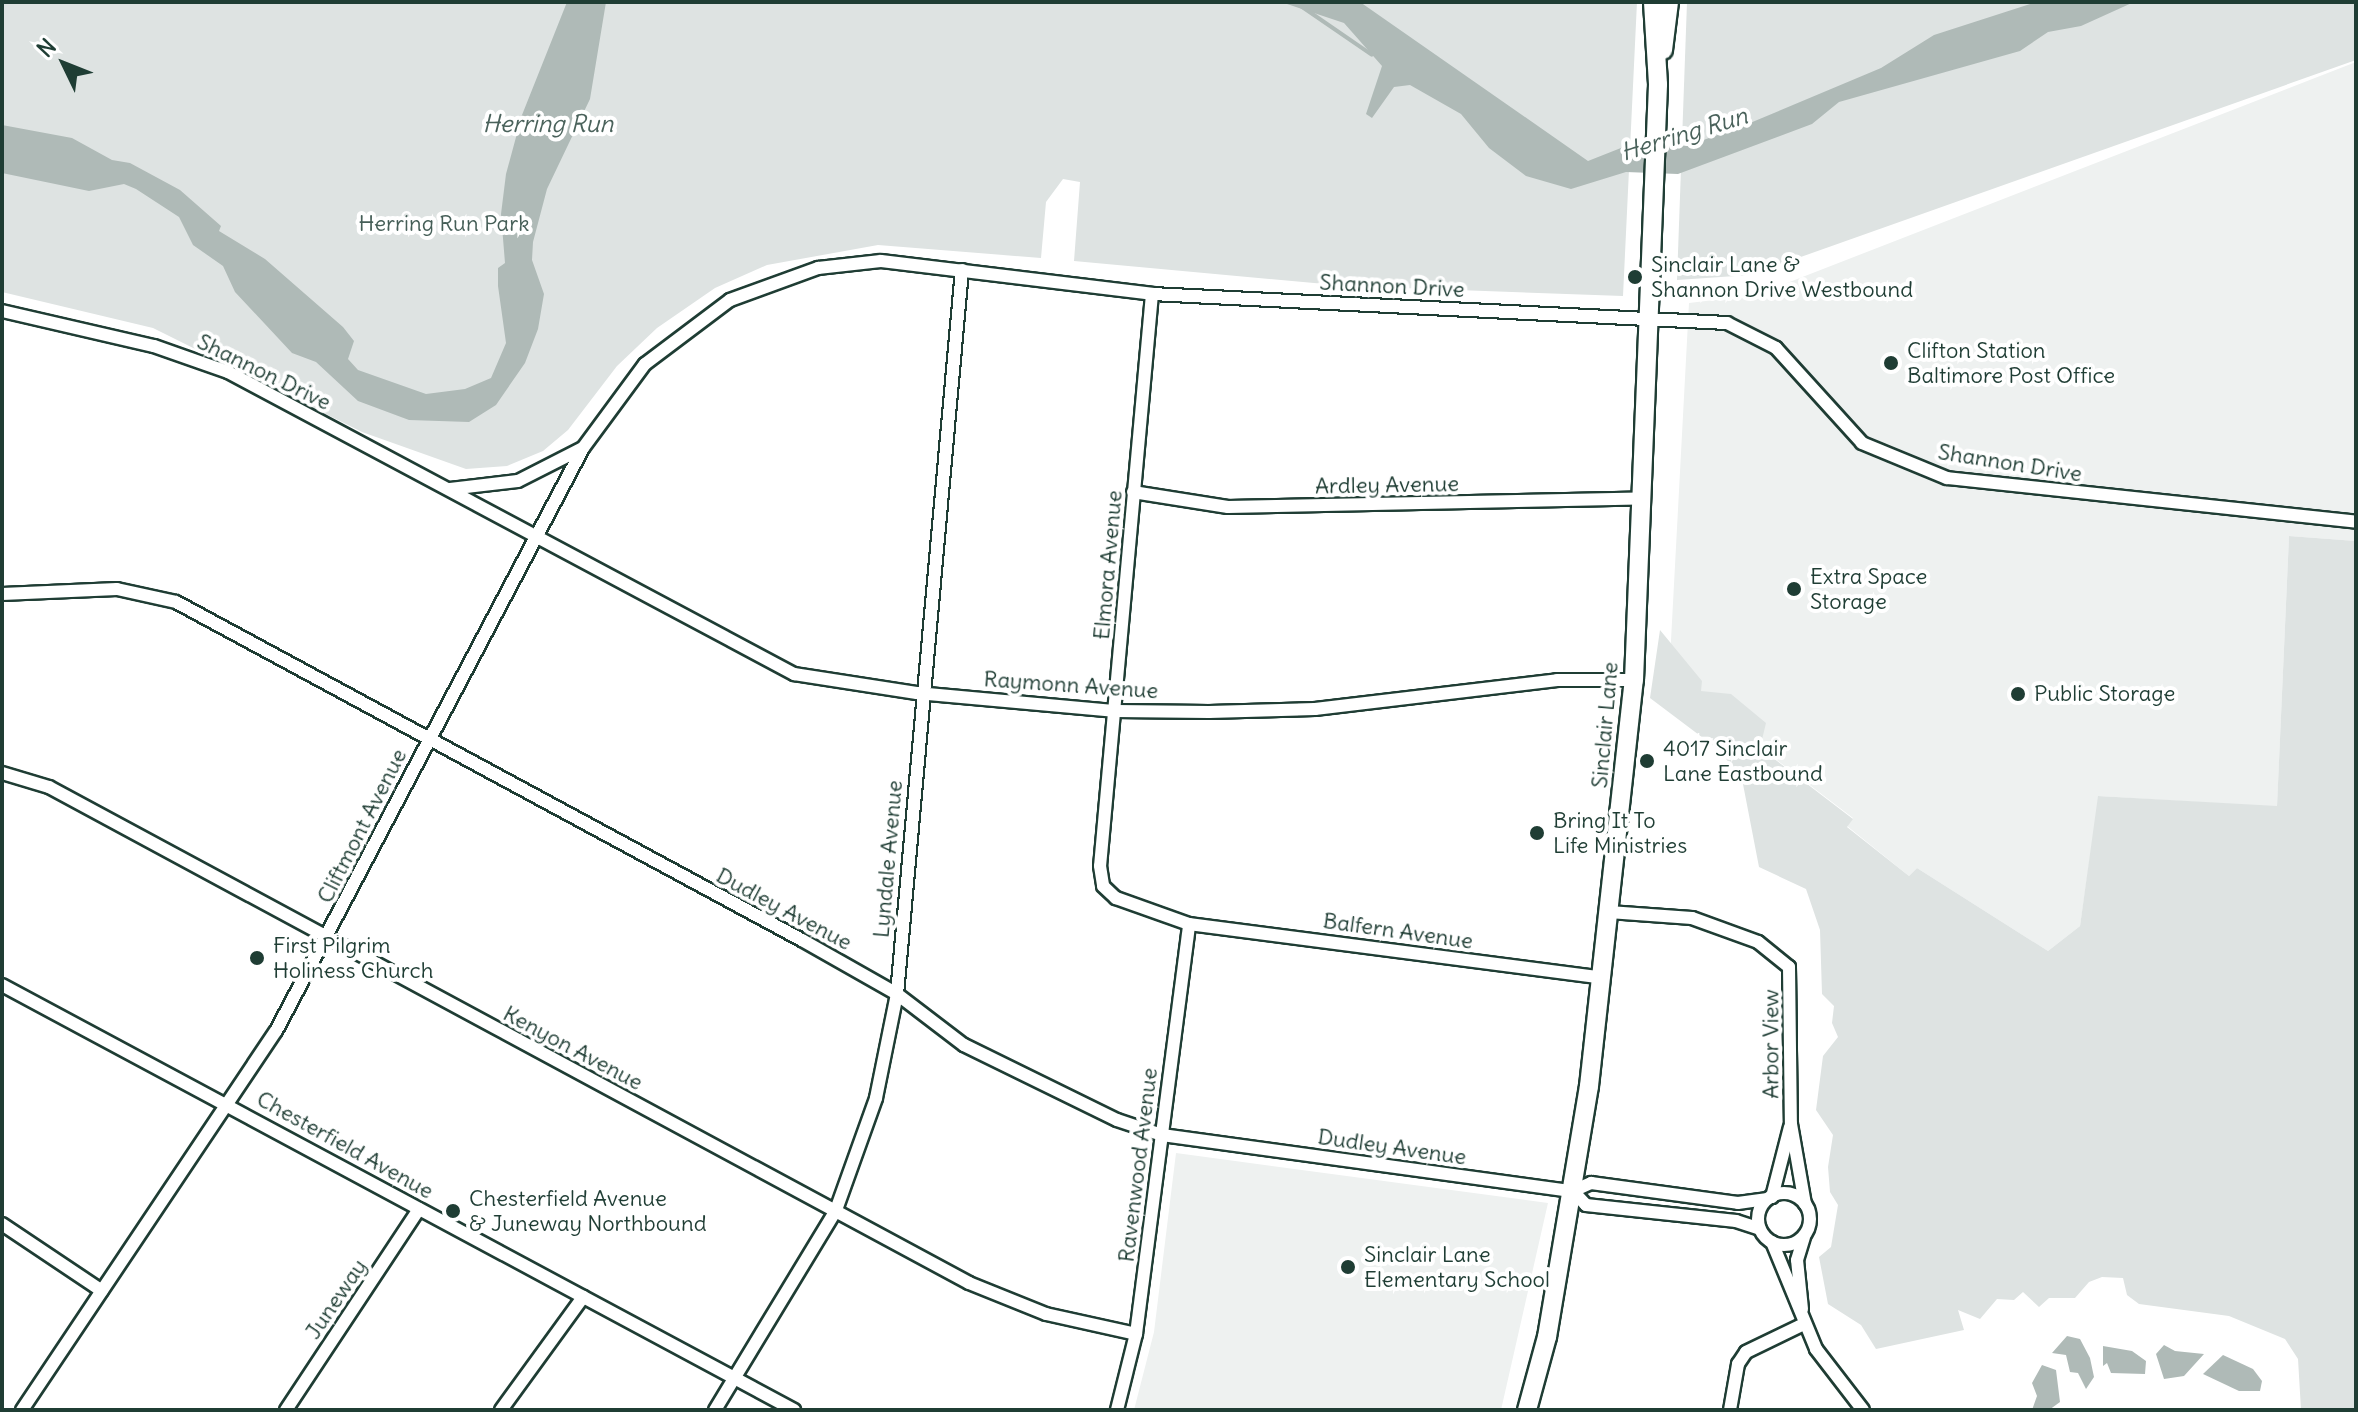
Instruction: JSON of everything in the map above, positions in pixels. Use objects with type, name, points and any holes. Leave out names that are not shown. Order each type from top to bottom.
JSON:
[{"type":"main road","name":"Sinclair Lane","points":[[1653,2],[1658,84]]},
{"type":"main road","name":"Sinclair Lane","points":[[1527,1410],[1547,1337],[1573,1191],[1602,978],[1634,680],[1658,84],[1669,2]]},
{"type":"street","name":"Shannon Drive","points":[[450,489],[518,481],[583,448],[645,364],[730,300],[818,268],[861,262],[962,270],[1152,294],[1727,323],[1748,330],[1802,374],[1862,443],[1947,478],[2356,522]]},
{"type":"street","name":"Lyndale Avenue","points":[[715,1410],[836,1210],[871,1119],[897,994],[962,270]]},
{"type":"street","name":"Elmora Avenue","points":[[1152,294],[1100,866],[1103,886],[1116,898],[1189,924]]},
{"type":"street","name":"Shannon Drive","points":[[2,311],[193,358],[450,489],[538,540]]},
{"type":"street","name":"Cliftmont Avenue","points":[[22,1410],[276,1031],[538,540],[583,448]]},
{"type":"street","name":"Ardley Avenue","points":[[1133,492],[1228,507],[1643,498]]},
{"type":"street","name":"Raymonn Avenue","points":[[538,540],[794,674],[923,694],[1116,711],[1290,711],[1557,680],[1634,680]]},
{"type":"street","name":"Dudley Avenue","points":[[2,594],[117,589],[161,596],[430,738],[897,994],[964,1045],[1117,1120],[1162,1135],[1573,1191]]},
{"type":"street","name":"Kenyon Avenue","points":[[2,773],[49,787],[988,1291],[1046,1314],[1136,1334]]},
{"type":"street","name":"Arbor View","points":[[1609,912],[1677,914],[1758,942],[1781,957],[1789,967],[1793,993],[1791,1124],[1805,1204]]},
{"type":"street","name":"Balfern Avenue","points":[[1189,924],[1602,978]]},
{"type":"street","name":"Ravenwood Avenue","points":[[1117,1410],[1136,1334],[1189,924]]},
{"type":"street","name":"Chesterfield Avenue","points":[[2,985],[794,1410]]},
{"type":"street","name":"Arbor View","points":[[1770,1198],[1791,1124]]},
{"type":"street","points":[[1804,1324],[1796,1268],[1810,1219],[1805,1204],[1790,1194],[1738,1203],[1591,1183],[1573,1191],[1586,1205],[1736,1221],[1760,1229],[1772,1242],[1804,1324],[1816,1349],[1863,1410]]},
{"type":"street","points":[[1760,1229],[1759,1212],[1770,1198]]},
{"type":"street","name":"Juneway","points":[[286,1410],[419,1209]]},
{"type":"street","points":[[2,1224],[102,1291]]},
{"type":"street","points":[[1772,1242],[1794,1243],[1806,1233]]},
{"type":"street","points":[[501,1410],[583,1297]]},
{"type":"street","points":[[1730,1410],[1738,1364],[1746,1352],[1804,1324]]},
{"type":"shaded area","points":[[2356,62],[2356,541],[2289,536],[2277,807],[2099,796],[2080,926],[2048,951],[1917,868],[1909,876],[1847,826],[1853,818],[1669,678],[1689,303],[1756,295]]},
{"type":"shaded area","name":"Sinclair Lane Elementary School","points":[[1176,1153],[1548,1203],[1501,1410],[1134,1410],[1154,1332]]},
{"type":"green space","name":"Herring Run Park","points":[[2,2],[1637,2],[1623,296],[1347,286],[1074,261],[1080,182],[1063,179],[1046,202],[1041,258],[878,245],[767,265],[715,288],[657,328],[617,366],[568,430],[543,451],[507,466],[466,469],[362,432],[153,328],[2,292]]},
{"type":"green space","points":[[1687,2],[2356,2],[2356,60],[1750,275],[1677,280]]},
{"type":"green space","points":[[2289,536],[2356,541],[2356,1410],[2301,1410],[2298,1359],[2285,1339],[2229,1316],[2139,1304],[2127,1295],[2123,1278],[2102,1277],[2089,1282],[2075,1298],[2049,1298],[2039,1307],[2023,1292],[2014,1300],[1997,1299],[1980,1319],[1958,1310],[1964,1330],[1876,1349],[1861,1325],[1828,1304],[1819,1257],[1831,1247],[1838,1205],[1830,1192],[1828,1167],[1833,1135],[1816,1110],[1823,1056],[1838,1037],[1832,1023],[1834,1006],[1822,994],[1820,930],[1806,889],[1759,867],[1742,779],[1719,750],[1650,698],[1660,630],[1702,681],[1701,691],[1731,694],[1766,723],[1760,748],[1853,819],[1847,827],[1909,876],[1917,868],[2048,951],[2080,926],[2098,796],[2277,806]]},
{"type":"water","name":"Herring Run","points":[[567,2],[606,2],[590,99],[547,189],[533,242],[532,260],[544,294],[538,329],[525,363],[496,405],[469,422],[409,420],[358,401],[316,362],[292,353],[235,292],[223,266],[193,245],[179,217],[136,189],[124,184],[89,191],[2,173],[2,125],[72,138],[112,160],[130,163],[180,190],[221,226],[219,231],[265,259],[343,327],[354,341],[348,359],[358,370],[426,394],[465,389],[491,378],[506,343],[498,268],[505,263],[501,214],[506,174],[522,115]]},
{"type":"water","name":"Herring Run","points":[[1281,2],[1360,2],[1588,161],[1631,144],[1686,146],[1738,128],[1881,68],[1934,35],[2036,2],[2134,2],[2081,26],[2048,32],[2020,51],[1839,102],[1812,124],[1678,174],[1626,172],[1571,189],[1526,176],[1489,148],[1461,114],[1410,85],[1394,87],[1372,118],[1366,114],[1382,66],[1344,23]]},
{"type":"water","points":[[2067,1336],[2080,1339],[2090,1358],[2094,1377],[2086,1389],[2078,1373],[2070,1372],[2066,1355],[2052,1353]]},
{"type":"water","points":[[2164,1345],[2175,1351],[2204,1354],[2184,1376],[2164,1379],[2156,1354]]},
{"type":"water","points":[[2103,1346],[2132,1351],[2146,1361],[2145,1374],[2111,1373],[2107,1363],[2103,1366]]},
{"type":"water","points":[[2223,1355],[2253,1369],[2262,1381],[2260,1391],[2239,1391],[2203,1374]]},
{"type":"water","points":[[2042,1365],[2056,1370],[2060,1402],[2049,1410],[2032,1410],[2037,1396],[2032,1383]]},
{"type":"waterway","name":"Herring Run","points":[[1295,2],[1372,55]]},
{"type":"place","name":"Sinclair Lane & Shannon Drive Westbound","points":[[1635,277]]},
{"type":"place","name":"Clifton Station Baltimore Post Office","points":[[1891,363]]},
{"type":"place","name":"Extra Space Storage","points":[[1794,589]]},
{"type":"place","name":"Public Storage","points":[[2018,694]]},
{"type":"place","name":"4017 Sinclair Lane Eastbound","points":[[1647,761]]},
{"type":"place","name":"Bring It To Life Ministries","points":[[1537,833]]},
{"type":"place","name":"First Pilgrim Holiness Church","points":[[257,958]]},
{"type":"place","name":"Chesterfield Avenue & Juneway Northbound","points":[[453,1211]]},
{"type":"place","name":"Sinclair Lane Elementary School","points":[[1348,1267]]}]
